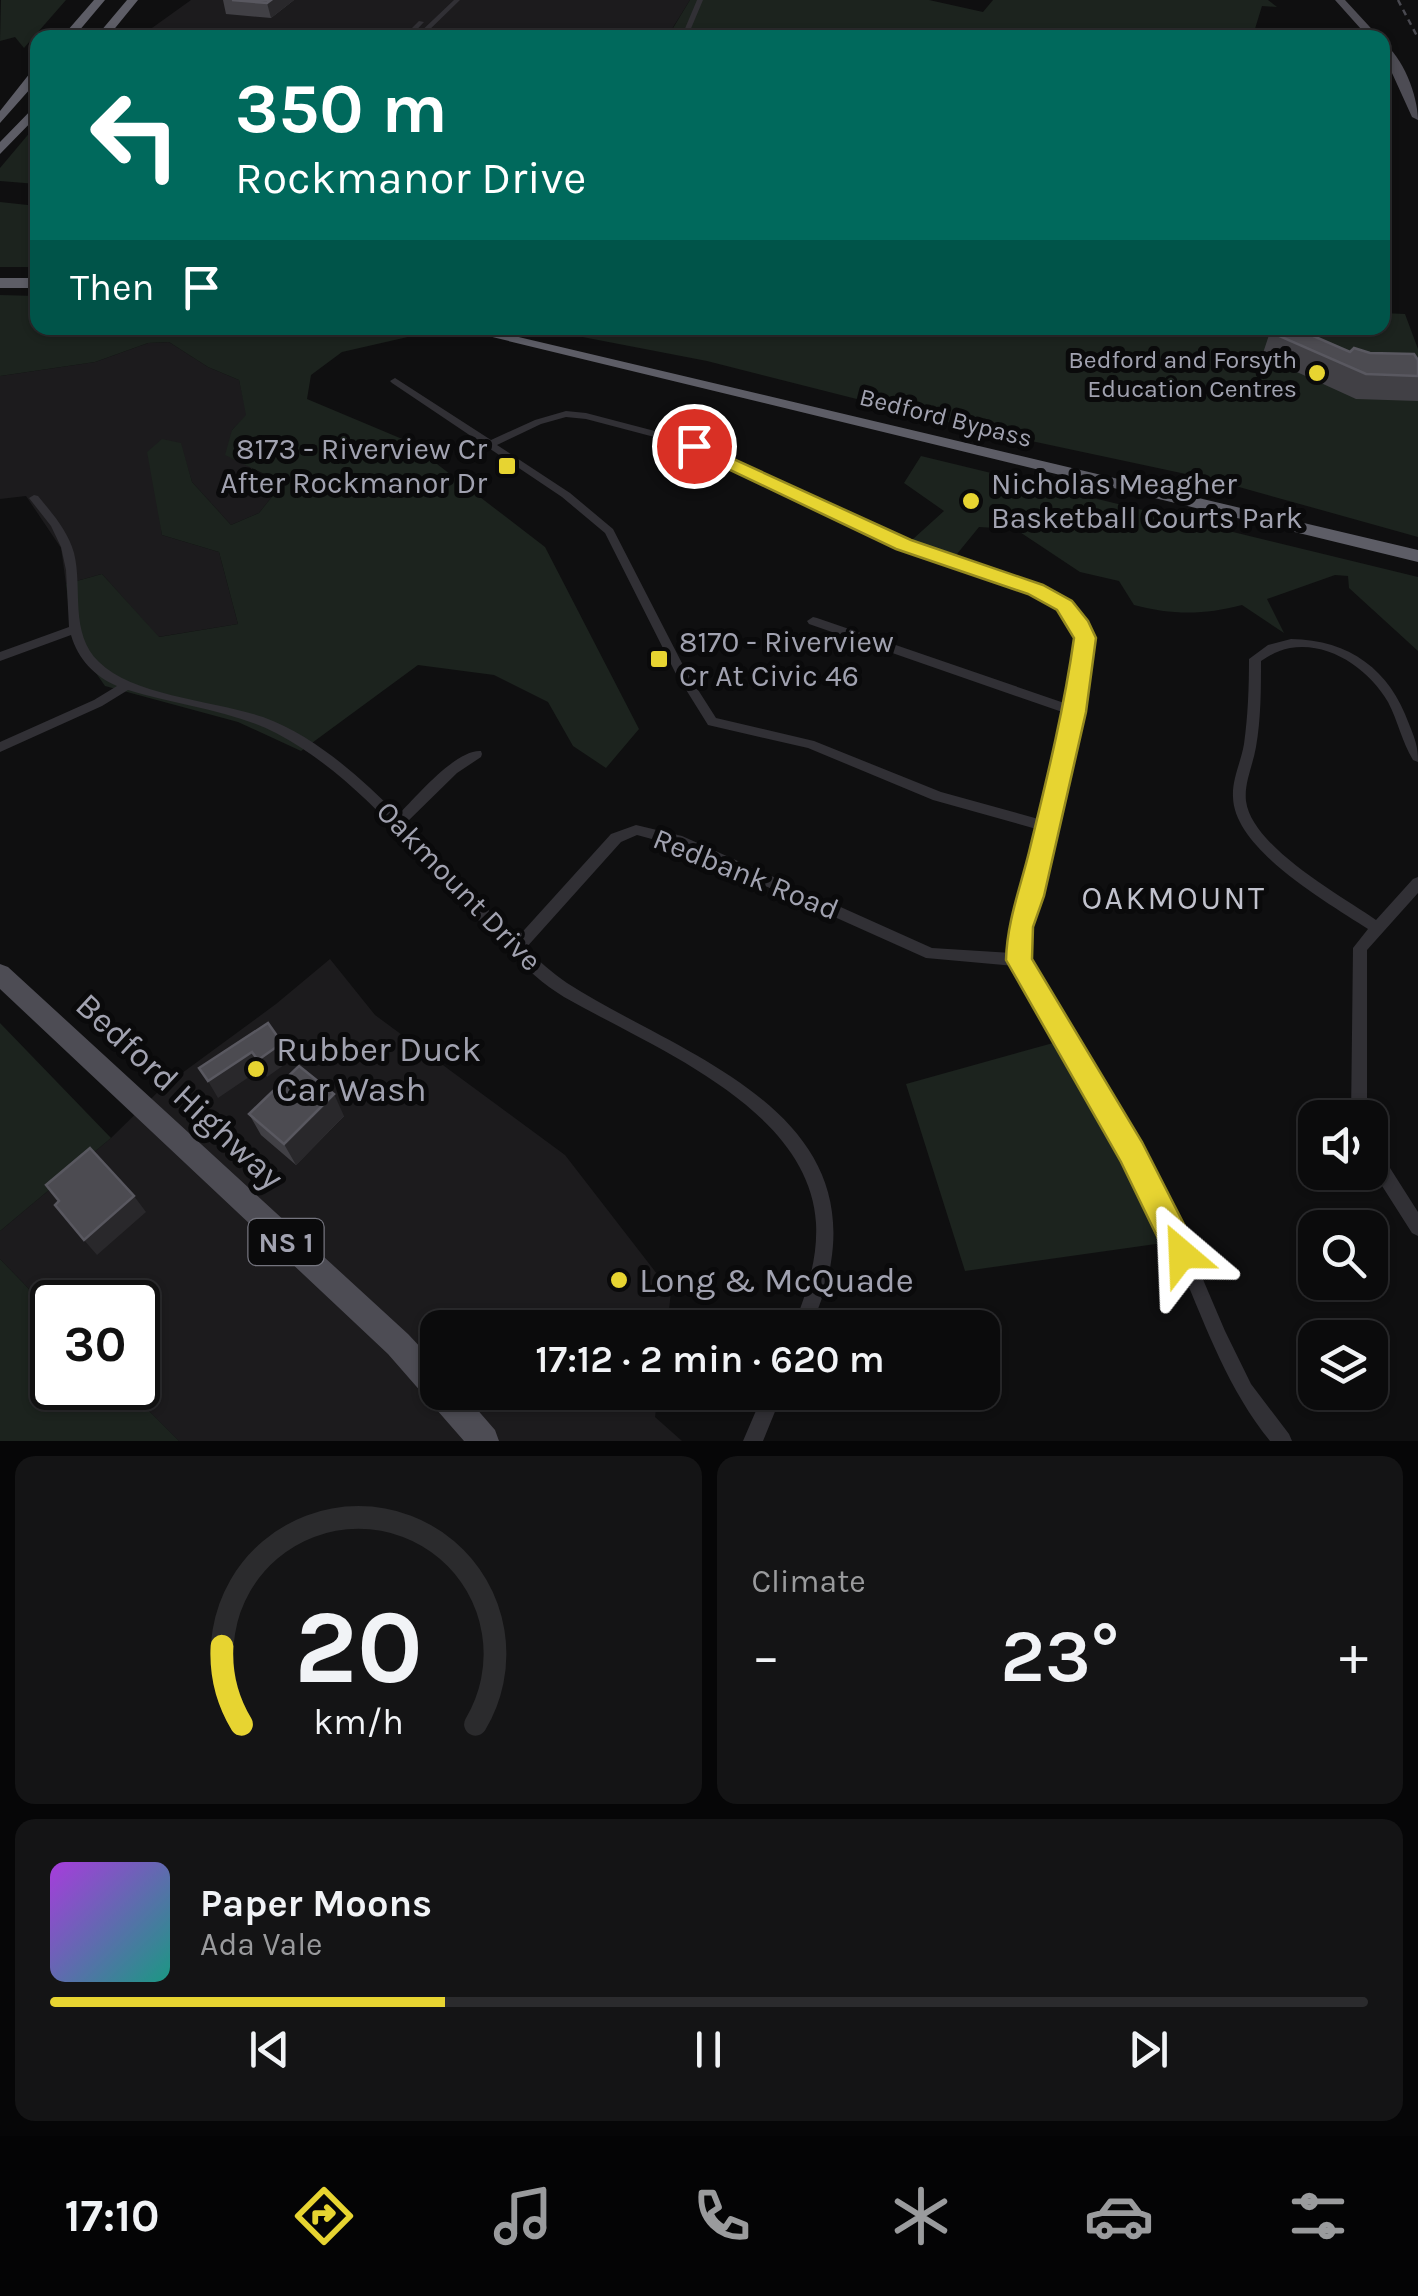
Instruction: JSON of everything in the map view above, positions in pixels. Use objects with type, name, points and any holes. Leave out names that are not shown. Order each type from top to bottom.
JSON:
[{"type":"highway","points":[[60,30],[86,0]]},
{"type":"highway","points":[[73,30],[100,0]]},
{"type":"highway","points":[[107,30],[135,0]]},
{"type":"highway","points":[[0,96],[30,70]]},
{"type":"highway","points":[[0,108],[30,70]]},
{"type":"highway","points":[[0,118],[30,71]]},
{"type":"highway","points":[[0,150],[30,115]]},
{"type":"highway","points":[[0,281],[30,281]]},
{"type":"highway","name":"Bedford Bypass","points":[[491,335],[1418,556]]},
{"type":"highway","name":"Bedford Bypass","points":[[526,335],[1418,546]]},
{"type":"main road","points":[[1340,0],[1368,30]]},
{"type":"main road","points":[[1390,54],[1418,117]]},
{"type":"main road","name":"Bedford Highway","points":[[0,974],[420,1368]]},
{"type":"main road","name":"Bedford Highway","points":[[457,1410],[484,1441]]},
{"type":"street","points":[[413,30],[445,0]]},
{"type":"street","points":[[425,30],[457,0]]},
{"type":"street","points":[[687,30],[700,0]]},
{"type":"street","points":[[395,381],[566,495],[609,532],[681,672],[712,722],[810,744],[938,796],[1045,826]]},
{"type":"street","points":[[489,444],[552,416],[586,416],[694,446],[864,528],[1036,590],[1073,614],[1085,638],[1075,712],[1045,826],[1032,896],[1020,927],[1019,960],[1132,1152],[1192,1276],[1222,1353],[1253,1408],[1282,1441]]},
{"type":"street","points":[[0,657],[74,630],[70,557],[64,540],[34,498]]},
{"type":"street","points":[[813,621],[1075,712]]},
{"type":"street","name":"Oakmount Drive","points":[[74,630],[96,668],[126,686],[206,704],[278,728],[339,768],[399,822],[478,915],[553,982],[722,1079],[779,1124],[804,1158],[824,1205],[828,1244],[822,1276],[809,1310]]},
{"type":"street","points":[[1376,928],[1280,859],[1244,819],[1239,803],[1240,784],[1250,747],[1255,659],[1286,641],[1306,641],[1339,651],[1392,698],[1418,756]]},
{"type":"street","points":[[0,747],[98,703],[126,686]]},
{"type":"street","points":[[399,822],[452,770],[476,754]]},
{"type":"street","name":"Redbank Road","points":[[517,948],[616,838],[636,830],[677,840],[931,954],[1019,960]]},
{"type":"street","points":[[1360,1100],[1360,948],[1418,882]]},
{"type":"street","points":[[1388,1180],[1418,1227]]},
{"type":"street","points":[[753,1441],[766,1410]]},
{"type":"shaded area","points":[[1,0],[66,0],[40,30],[30,30],[30,41],[24,48],[15,37],[0,41]]},
{"type":"shaded area","points":[[191,0],[690,0],[671,30],[149,30]]},
{"type":"shaded area","points":[[690,0],[929,0],[983,12],[993,0],[1268,0],[1277,7],[1262,6],[1255,30],[672,30]]},
{"type":"shaded area","points":[[30,132],[30,183],[0,181],[0,168]]},
{"type":"shaded area","points":[[0,202],[30,205],[30,267],[0,267]]},
{"type":"shaded area","points":[[0,295],[30,296],[30,335],[412,336],[342,352],[311,375],[307,399],[407,441],[545,547],[639,729],[606,768],[573,746],[548,702],[494,675],[418,665],[301,751],[238,722],[105,686],[73,640],[66,584],[102,574],[159,637],[238,624],[219,552],[162,535],[147,452],[162,439],[181,443],[192,482],[231,525],[259,513],[283,483],[225,455],[232,430],[246,415],[239,380],[208,367],[169,342],[148,343],[95,362],[0,376]]},
{"type":"shaded area","points":[[1390,313],[1405,314],[1418,349],[1418,537],[1214,480],[975,429],[707,361],[572,335],[1390,335]]},
{"type":"shaded area","points":[[169,342],[208,367],[239,380],[247,415],[232,430],[254,472],[283,483],[259,513],[231,525],[192,482],[180,443],[158,505],[162,535],[219,552],[238,624],[158,637],[102,574],[66,584],[61,548],[26,496],[0,499],[0,376],[95,362],[148,343]]},
{"type":"shaded area","points":[[921,456],[1418,577],[1418,651],[1349,588],[1348,576],[1335,575],[1267,599],[1284,633],[1242,605],[1188,612],[1134,605],[1119,581],[1080,572],[1006,523],[996,528],[979,527],[948,565],[902,549],[944,511],[904,483]]},
{"type":"shaded area","points":[[330,959],[375,1015],[565,1155],[671,1292],[669,1310],[420,1310],[420,1410],[656,1410],[655,1417],[682,1441],[179,1441],[148,1410],[160,1410],[160,1280],[30,1280],[30,1290],[0,1259],[0,1231],[111,1138],[163,1087]]},
{"type":"shaded area","points":[[0,1023],[111,1138],[0,1231]]},
{"type":"shaded area","points":[[1064,1040],[1170,1242],[965,1271],[906,1084]]},
{"type":"shaded area","points":[[0,1259],[30,1290],[30,1410],[148,1410],[179,1441],[0,1441]]},
{"type":"building","points":[[1277,335],[1311,335],[1350,352],[1354,348],[1370,353],[1414,354],[1418,360],[1418,376],[1366,374]]},
{"type":"building","points":[[268,1023],[282,1043],[258,1060],[252,1052],[208,1081],[199,1068]]},
{"type":"building","points":[[299,1066],[334,1094],[284,1144],[249,1114]]},
{"type":"building","points":[[90,1148],[134,1196],[84,1240],[55,1205],[59,1201],[46,1185]]},
{"type":"railway","points":[[1398,0],[1418,38]]},
{"type":"place","name":"Bedford and Forsyth Education Centres","points":[[1317,373]]},
{"type":"place","name":"8173 - Riverview Cr After Rockmanor Dr","points":[[507,466]]},
{"type":"place","name":"Nicholas Meagher Basketball Courts Park","points":[[971,501]]},
{"type":"place","name":"8170 - Riverview Cr At Civic 46","points":[[659,659]]},
{"type":"place","name":"Rubber Duck Car Wash","points":[[256,1069]]},
{"type":"place","name":"Long & McQuade","points":[[619,1280]]},
{"type":"district","name":"OAKMOUNT","points":[[1174,898]]},
{"type":"route","points":[[694,446],[864,528],[1052,597],[1081,626],[1085,638],[1075,712],[1045,826],[1032,896],[1020,927],[1019,960],[1132,1152],[1182,1254]]}]
